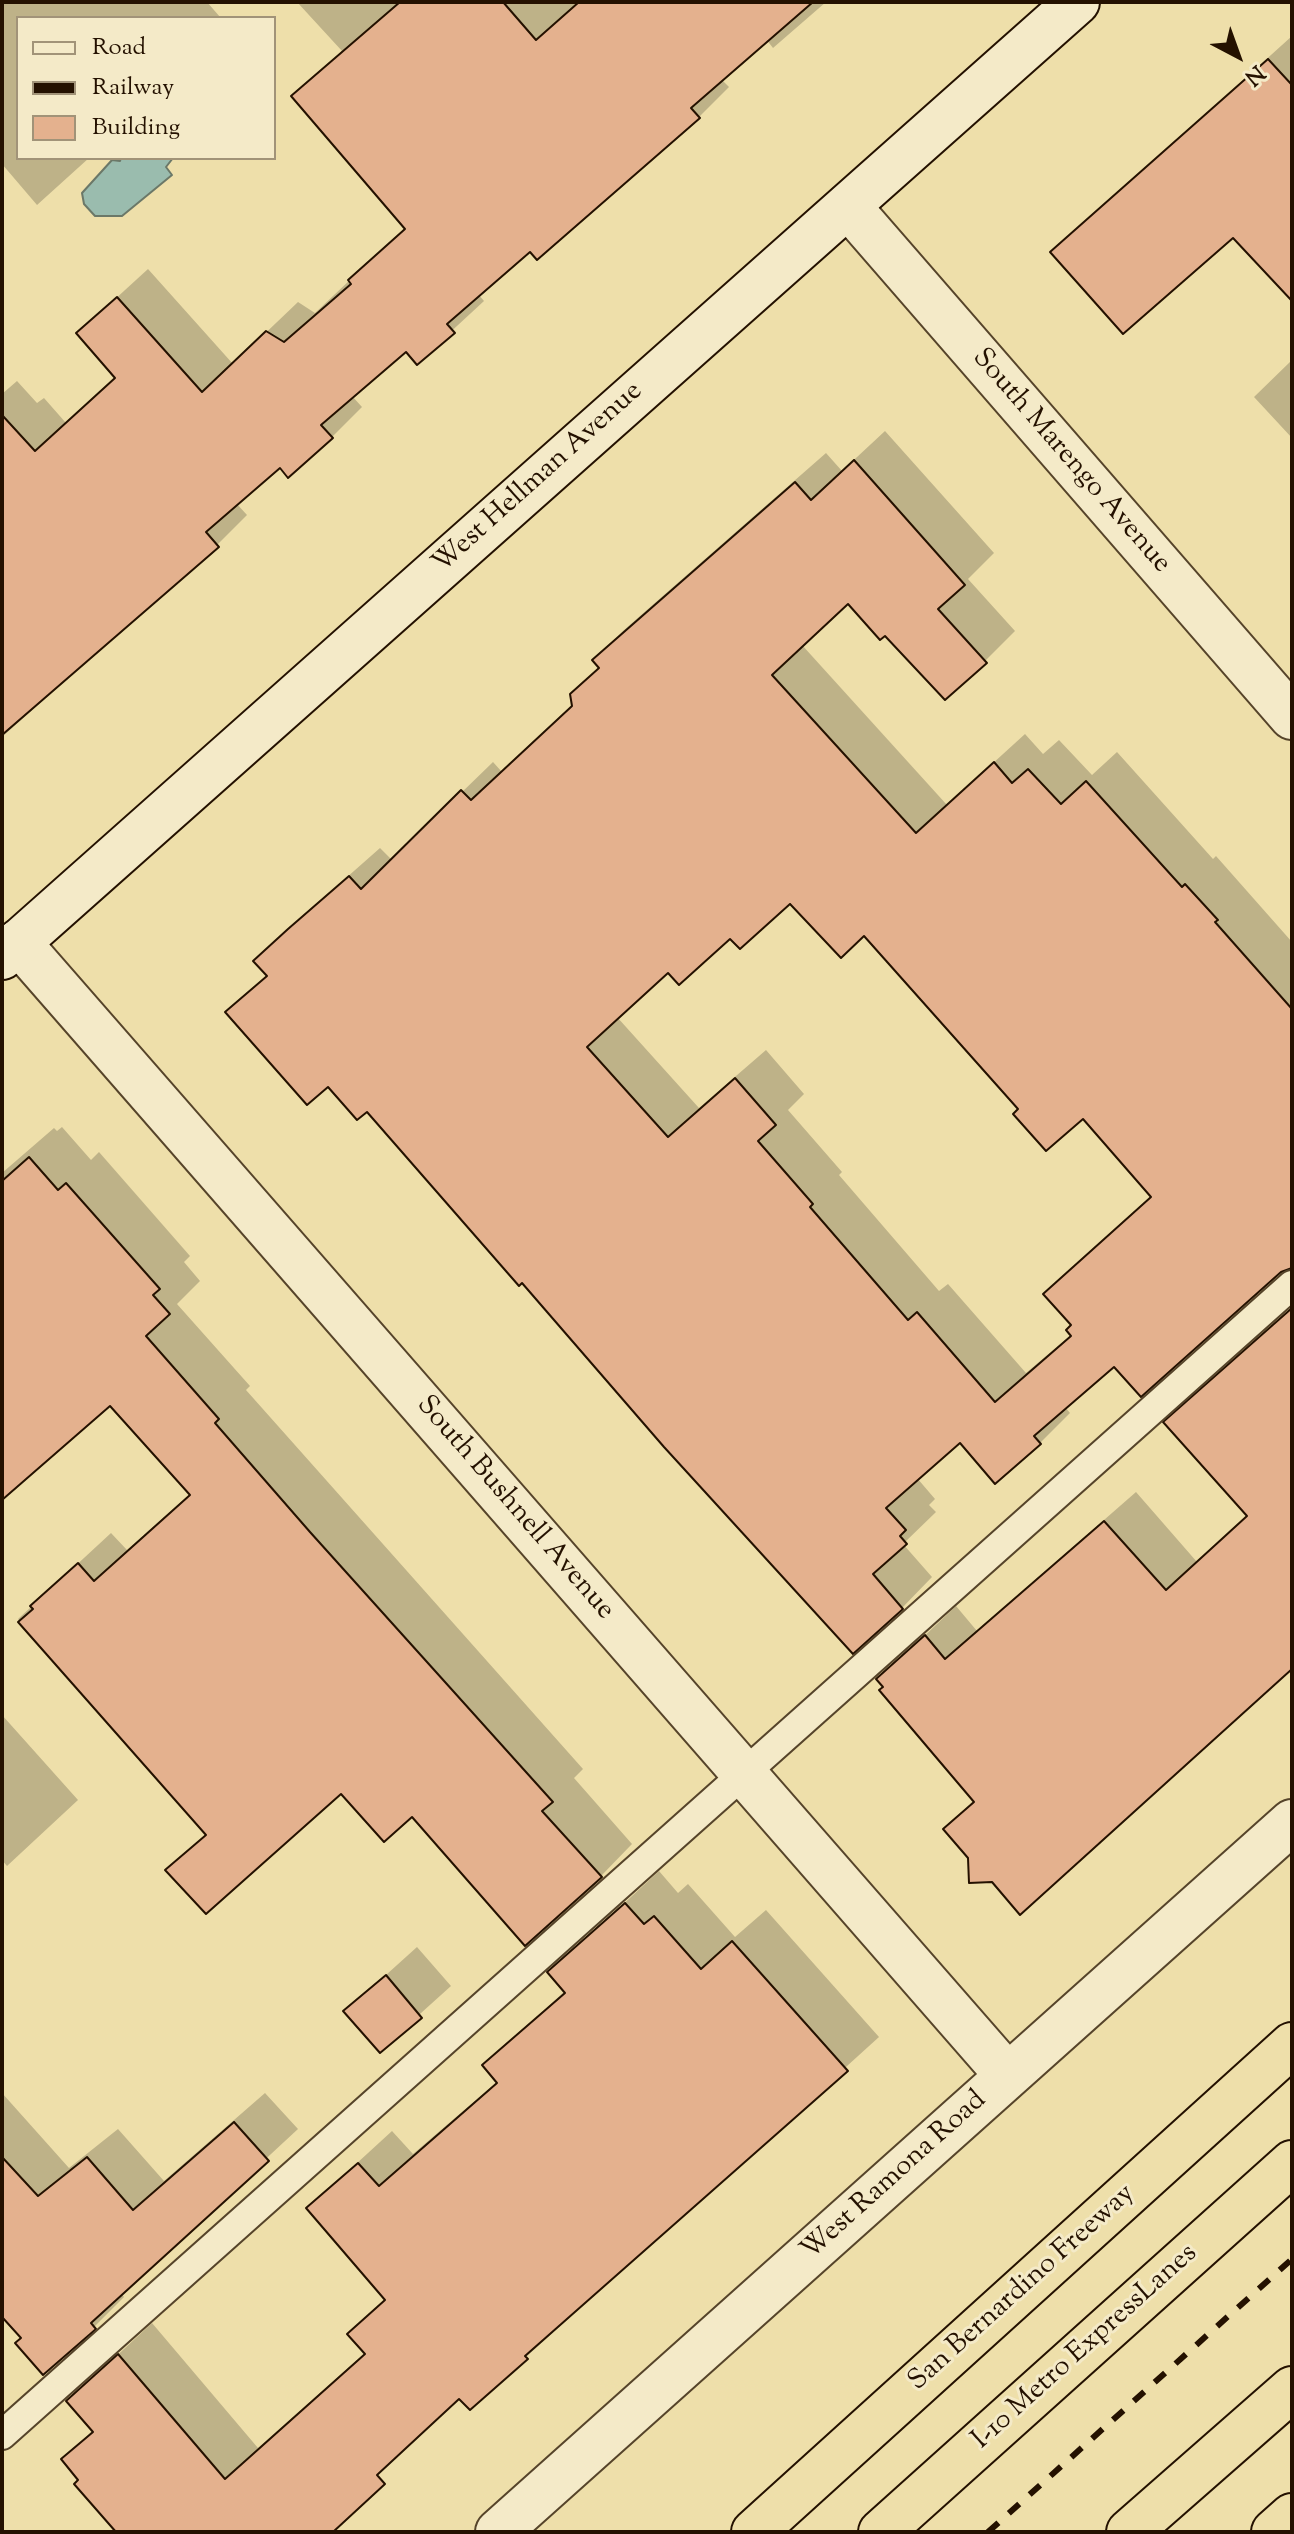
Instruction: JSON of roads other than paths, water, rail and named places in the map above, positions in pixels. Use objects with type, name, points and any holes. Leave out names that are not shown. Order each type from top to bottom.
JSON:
[{"type":"highway","name":"San Bernardino Freeway","points":[[754,2532],[1292,2045]]},
{"type":"highway","name":"I-10 Metro ExpressLanes","points":[[881,2532],[1292,2163]]},
{"type":"highway","points":[[1129,2532],[1292,2389]]},
{"type":"highway","points":[[1274,2532],[1292,2516]]},
{"type":"street","name":"West Hellman Avenue","points":[[10,950],[1077,2]]},
{"type":"street","name":"South Marengo Avenue","points":[[848,206],[1292,717]]},
{"type":"street","name":"South Bushnell Avenue","points":[[10,950],[747,1774],[1008,2076]]},
{"type":"street","name":"West Ramona Road","points":[[498,2532],[1292,1822]]},
{"type":"lane","points":[[2,2435],[1292,1285]]},
{"type":"railway","points":[[988,2532],[1292,2259]]}]
